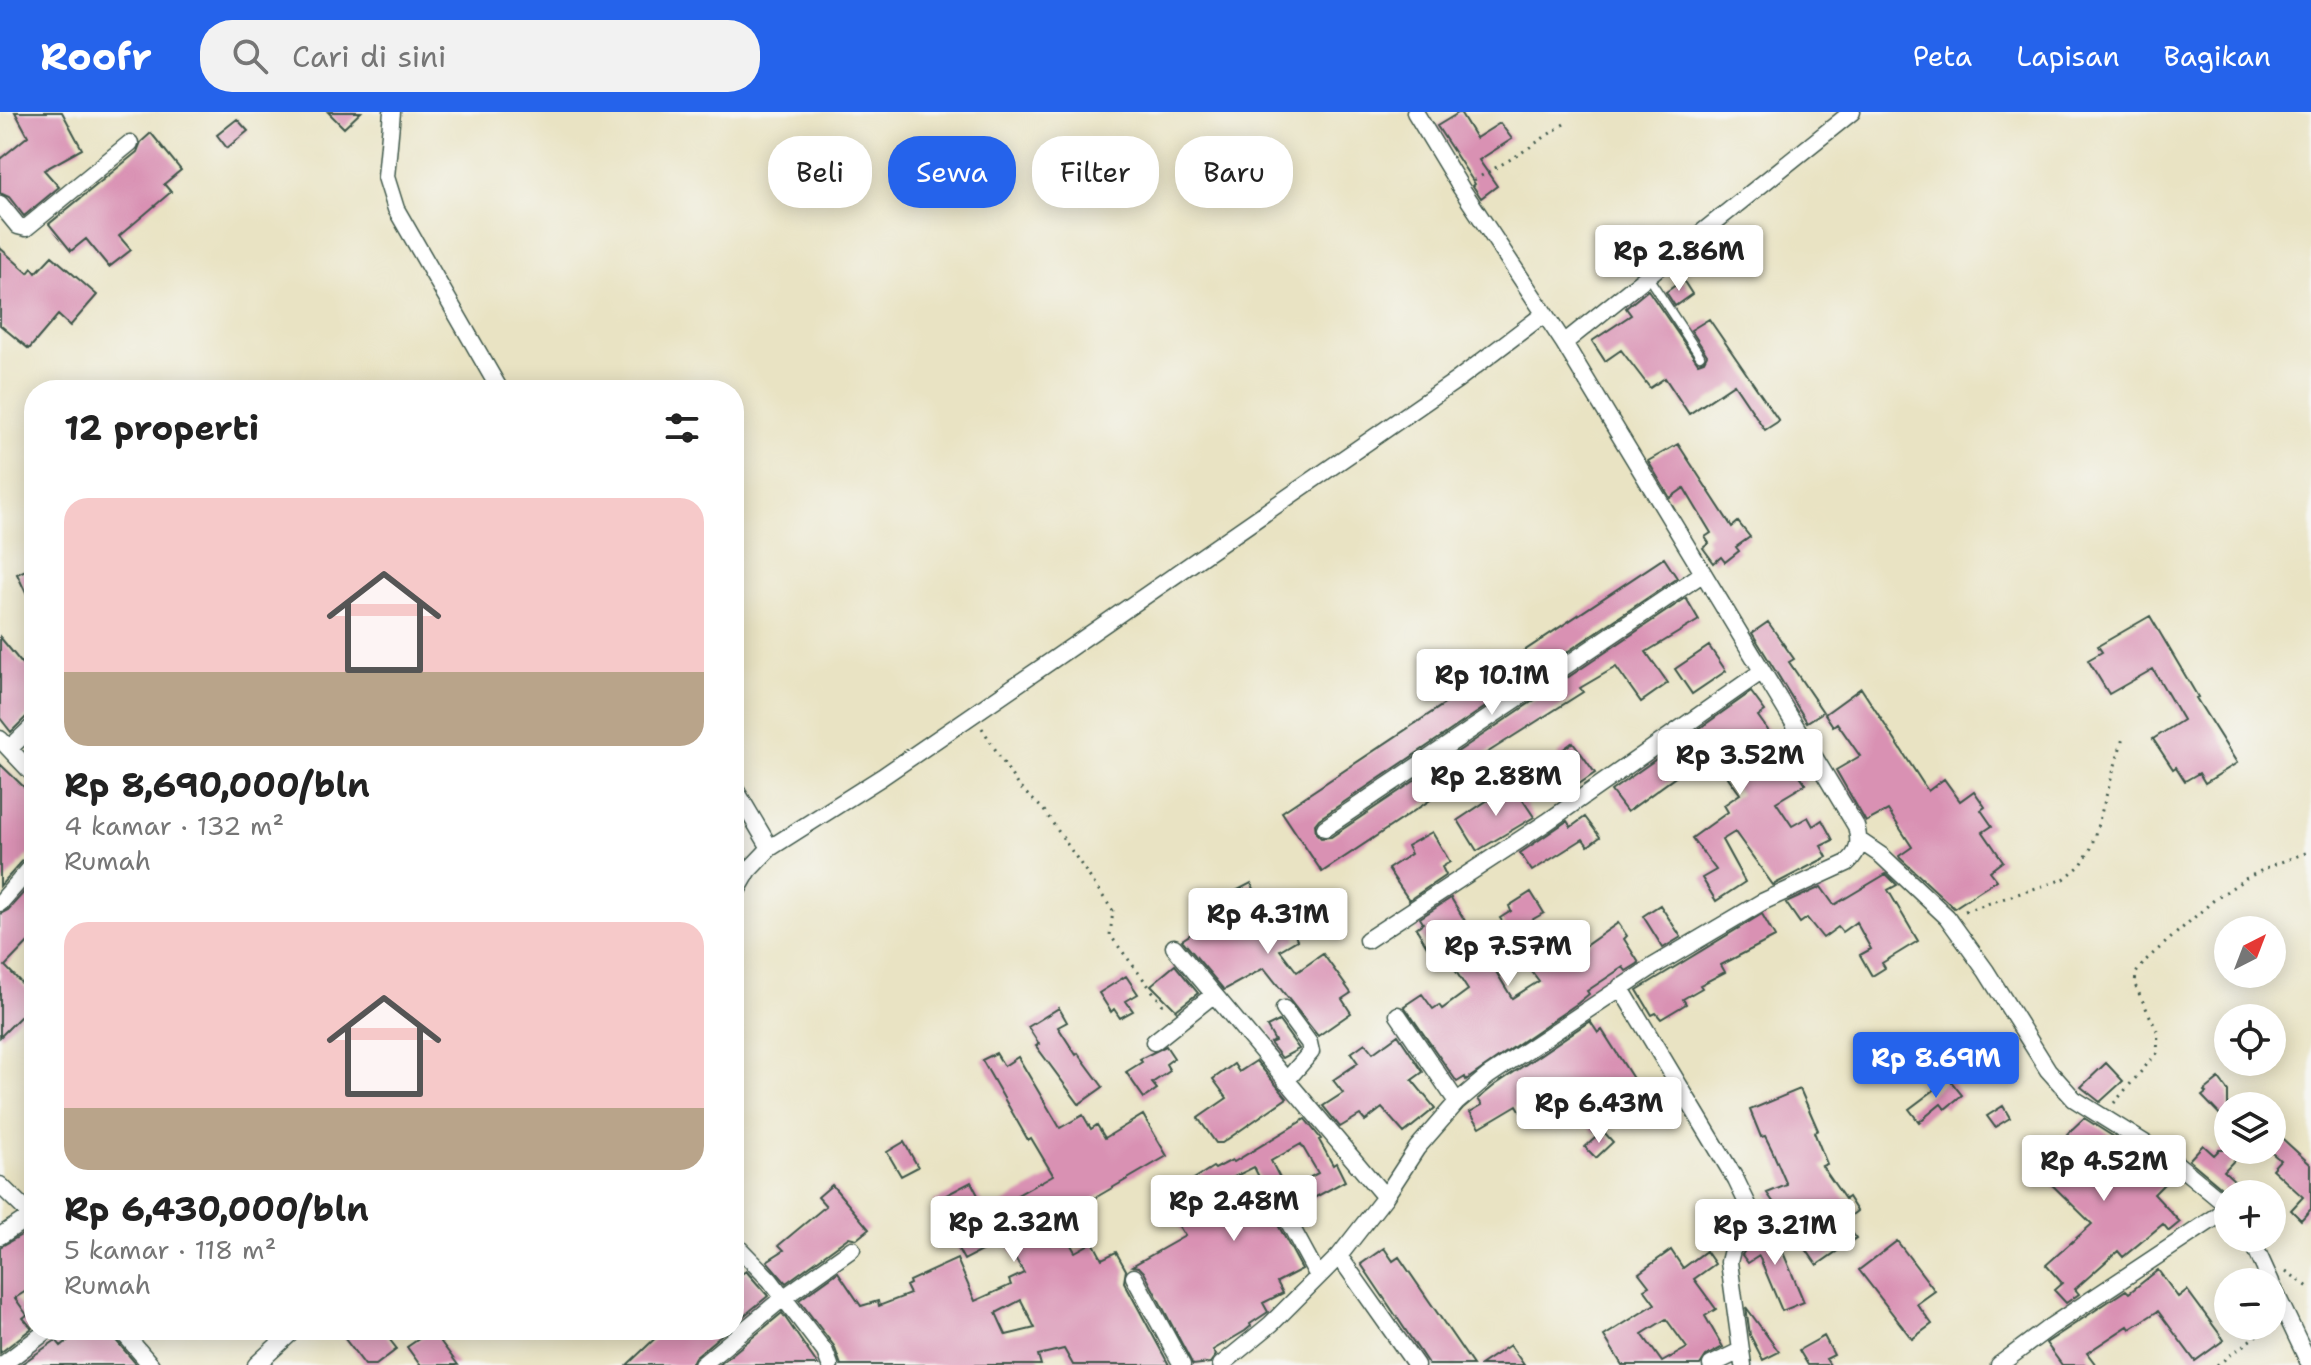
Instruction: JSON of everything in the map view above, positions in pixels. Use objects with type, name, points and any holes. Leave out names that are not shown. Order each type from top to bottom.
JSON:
[{"type":"street","points":[[392,112],[386,177],[396,209],[494,380]]},
{"type":"street","points":[[1221,1365],[1271,1324],[1339,1256],[1385,1197],[1417,1148],[1457,1102],[1488,1076],[1620,987],[1762,902],[1847,863],[1856,855],[1860,841],[1856,826],[1564,343],[1461,188],[1415,112]]},
{"type":"street","points":[[1564,343],[1852,112]]},
{"type":"street","points":[[0,204],[18,226],[26,228],[130,143]]},
{"type":"street","points":[[744,879],[770,848],[882,777],[1457,380],[1544,314]]},
{"type":"street","points":[[1325,828],[1702,574]]},
{"type":"street","points":[[1367,940],[1547,822],[1761,672]]},
{"type":"street","points":[[24,732],[5,744],[24,764]]},
{"type":"street","points":[[744,804],[770,848]]},
{"type":"street","points":[[1860,841],[1882,856],[1947,917],[1986,971],[2048,1070],[2074,1099],[2172,1160],[2214,1192]]},
{"type":"street","points":[[0,903],[24,875]]},
{"type":"street","points":[[1174,947],[1385,1197]]},
{"type":"street","points":[[1620,987],[1736,1180],[1749,1207],[1751,1222],[1732,1250],[1729,1262],[1741,1358],[1711,1365]]},
{"type":"street","points":[[1154,1042],[1213,995]]},
{"type":"street","points":[[1284,1009],[1309,1043],[1311,1052],[1286,1081]]},
{"type":"street","points":[[1398,1015],[1457,1102]]},
{"type":"street","points":[[0,1185],[24,1208]]},
{"type":"street","points":[[1274,1195],[1318,1276]]},
{"type":"street","points":[[1999,1365],[2050,1327],[2214,1218]]},
{"type":"street","points":[[0,1236],[24,1221]]},
{"type":"street","points":[[744,1330],[852,1249]]},
{"type":"street","points":[[744,1254],[825,1352],[830,1365]]},
{"type":"street","points":[[1339,1256],[1416,1365]]},
{"type":"street","points":[[1134,1277],[1182,1365]]},
{"type":"street","points":[[2286,1315],[2310,1365]]},
{"type":"street","points":[[2,1365],[35,1340]]},
{"type":"street","points":[[130,1340],[151,1365]]},
{"type":"street","points":[[256,1365],[283,1340]]},
{"type":"street","points":[[702,1365],[732,1340]]},
{"type":"lane","points":[[1648,277],[1700,356]]},
{"type":"path","points":[[1461,188],[1567,122]]},
{"type":"path","points":[[973,714],[1018,786],[1043,809],[1113,911],[1110,935],[1177,1023]]},
{"type":"path","points":[[1947,917],[2064,879],[2081,865],[2091,848],[2123,738]]},
{"type":"path","points":[[2102,1117],[2157,1053],[2158,1033],[2135,985],[2136,973],[2146,960],[2214,900],[2245,879],[2311,851]]},
{"type":"path","points":[[2217,1365],[2250,1340]]},
{"type":"building","points":[[15,112],[62,112],[82,149],[44,170],[59,187],[24,216],[9,197],[0,193],[0,159],[28,136]]},
{"type":"building","points":[[328,112],[361,112],[344,128]]},
{"type":"building","points":[[1460,112],[1476,138],[1500,123],[1512,139],[1479,160],[1497,186],[1481,198],[1437,126]]},
{"type":"building","points":[[237,119],[248,131],[227,148],[217,135]]},
{"type":"building","points":[[151,133],[181,170],[164,184],[171,192],[119,236],[131,250],[109,267],[86,239],[71,251],[49,224],[137,152],[141,142]]},
{"type":"building","points":[[0,248],[28,273],[32,268],[36,273],[52,256],[97,295],[70,326],[58,315],[29,349],[0,325]]},
{"type":"building","points":[[1683,280],[1692,294],[1675,306],[1666,292]]},
{"type":"building","points":[[1648,290],[1698,363],[1704,361],[1707,355],[1691,330],[1709,319],[1779,421],[1765,430],[1734,384],[1689,414],[1665,378],[1650,388],[1621,350],[1605,361],[1592,341],[1631,315],[1626,308]]},
{"type":"building","points":[[1678,444],[1732,527],[1738,522],[1750,537],[1736,547],[1739,551],[1725,562],[1721,557],[1714,563],[1703,548],[1709,543],[1705,537],[1711,533],[1684,488],[1670,498],[1648,461]]},
{"type":"building","points":[[1664,558],[1677,578],[1319,819],[1315,824],[1316,833],[1321,838],[1331,837],[1686,598],[1699,620],[1646,652],[1668,683],[1641,702],[1616,667],[1580,688],[1583,692],[1482,756],[1486,763],[1322,872],[1282,812]]},
{"type":"building","points":[[24,571],[24,589],[17,574]]},
{"type":"building","points":[[2150,616],[2237,763],[2205,783],[2199,773],[2185,781],[2153,739],[2183,720],[2153,669],[2109,694],[2088,660],[2102,652],[2098,646]]},
{"type":"building","points":[[1768,622],[1794,659],[1789,662],[1823,712],[1807,722],[1752,633]]},
{"type":"building","points":[[0,637],[24,664],[24,719],[11,732],[0,718]]},
{"type":"building","points":[[1709,646],[1726,671],[1692,694],[1675,669]]},
{"type":"building","points":[[1861,688],[1928,791],[1944,779],[1960,801],[1974,791],[1985,807],[1981,810],[1992,826],[1983,832],[2003,861],[1990,871],[1997,880],[1954,908],[1900,858],[1912,847],[1888,810],[1866,822],[1836,770],[1860,756],[1837,723],[1833,726],[1825,714]]},
{"type":"building","points":[[1751,692],[1765,711],[1758,716],[1806,784],[1776,802],[1792,826],[1808,817],[1813,826],[1822,820],[1833,840],[1821,846],[1827,857],[1773,885],[1735,832],[1722,840],[1745,882],[1716,901],[1702,878],[1716,870],[1692,838],[1728,812],[1724,805],[1740,794],[1710,752],[1627,812],[1611,791]]},
{"type":"building","points":[[1573,742],[1595,773],[1579,784],[1557,754]]},
{"type":"building","points":[[0,764],[24,787],[24,859],[0,886]]},
{"type":"building","points":[[1512,784],[1534,817],[1477,851],[1458,820]]},
{"type":"building","points":[[1585,817],[1600,837],[1588,846],[1583,839],[1532,871],[1520,853],[1567,821],[1571,827]]},
{"type":"building","points":[[1432,832],[1450,862],[1442,867],[1446,875],[1409,900],[1388,869],[1411,854],[1407,846]]},
{"type":"building","points":[[1886,874],[1897,885],[1888,890],[1918,941],[1882,963],[1885,968],[1872,976],[1860,955],[1871,949],[1856,922],[1842,932],[1838,927],[1823,938],[1807,918],[1800,923],[1786,903],[1821,887],[1834,905]]},
{"type":"building","points":[[1251,883],[1268,916],[1293,901],[1308,928],[1295,935],[1297,940],[1280,950],[1297,972],[1323,954],[1351,993],[1342,999],[1351,1013],[1318,1036],[1264,968],[1224,990],[1182,940],[1214,919],[1207,906]]},
{"type":"building","points":[[24,892],[24,946],[5,966],[24,986],[24,1013],[0,1037],[0,914],[8,910]]},
{"type":"building","points":[[1531,892],[1544,913],[1528,922],[1552,955],[1563,949],[1568,958],[1618,923],[1639,963],[1626,971],[1623,967],[1587,991],[1589,994],[1578,1003],[1466,1080],[1465,1077],[1457,1082],[1404,1006],[1422,994],[1433,1009],[1439,1005],[1442,1009],[1468,990],[1451,964],[1447,967],[1431,946],[1428,948],[1416,928],[1423,923],[1420,918],[1451,898],[1465,921],[1449,931],[1474,966],[1489,960],[1512,998],[1539,981],[1513,947],[1517,944],[1500,918],[1511,911],[1509,906]]},
{"type":"building","points":[[1660,905],[1681,937],[1663,948],[1643,916]]},
{"type":"building","points":[[1762,914],[1775,937],[1721,965],[1725,972],[1700,985],[1702,988],[1683,999],[1686,1004],[1661,1019],[1656,1013],[1652,1015],[1637,990]]},
{"type":"building","points":[[1175,965],[1198,993],[1176,1010],[1151,985]]},
{"type":"building","points":[[1126,976],[1138,994],[1126,1001],[1133,1011],[1120,1018],[1114,1009],[1111,1012],[1099,993]]},
{"type":"building","points":[[1059,1008],[1067,1022],[1058,1027],[1103,1087],[1079,1104],[1036,1046],[1039,1044],[1028,1027]]},
{"type":"building","points":[[1279,1021],[1299,1049],[1282,1058],[1270,1043],[1275,1041],[1267,1027]]},
{"type":"building","points":[[1590,1021],[1598,1033],[1602,1030],[1646,1099],[1593,1133],[1567,1093],[1524,1117],[1517,1105],[1480,1127],[1470,1112],[1482,1105],[1478,1099]]},
{"type":"building","points":[[1398,1035],[1423,1072],[1412,1080],[1435,1108],[1404,1133],[1382,1108],[1365,1121],[1360,1115],[1340,1127],[1323,1106],[1343,1093],[1333,1080],[1358,1063],[1351,1053],[1365,1043],[1373,1053]]},
{"type":"building","points":[[1166,1046],[1174,1058],[1166,1064],[1170,1071],[1152,1083],[1157,1089],[1144,1098],[1126,1072],[1142,1062],[1140,1059]]},
{"type":"building","points":[[996,1053],[1004,1066],[1018,1057],[1060,1128],[1083,1115],[1091,1129],[1097,1125],[1105,1138],[1143,1115],[1167,1156],[1088,1202],[1091,1207],[1059,1224],[1075,1252],[1093,1242],[1102,1259],[1116,1252],[1126,1270],[1124,1282],[1169,1365],[1073,1365],[1064,1349],[1038,1355],[1041,1365],[841,1365],[834,1346],[799,1300],[838,1272],[861,1306],[878,1301],[879,1306],[910,1294],[906,1286],[910,1284],[909,1281],[957,1259],[975,1301],[1011,1285],[1009,1280],[1024,1273],[1004,1239],[964,1260],[933,1202],[971,1182],[987,1212],[1053,1175],[1031,1138],[1028,1140],[982,1060]],"holes":[[[1021,1300],[1035,1328],[1006,1335],[996,1313]]]},
{"type":"building","points":[[1256,1061],[1287,1098],[1222,1143],[1216,1143],[1198,1118],[1227,1098],[1213,1079],[1234,1064],[1239,1072]]},
{"type":"building","points":[[2106,1063],[2123,1081],[2100,1102],[2081,1087]]},
{"type":"building","points":[[1949,1079],[1962,1095],[1945,1109],[1941,1104],[1919,1122],[1909,1109]]},
{"type":"building","points":[[2219,1079],[2228,1092],[2214,1092],[2214,1108],[2202,1096],[2206,1093],[2204,1091]]},
{"type":"building","points":[[1800,1089],[1818,1130],[1814,1132],[1827,1164],[1822,1166],[1857,1211],[1844,1221],[1856,1238],[1817,1265],[1767,1193],[1787,1185],[1750,1110]]},
{"type":"building","points":[[2003,1106],[2010,1118],[1995,1127],[1987,1116]]},
{"type":"building","points":[[2084,1118],[2128,1146],[2125,1149],[2144,1170],[2152,1161],[2172,1176],[2154,1194],[2180,1222],[2169,1231],[2163,1224],[2123,1257],[2118,1251],[2075,1289],[2079,1294],[2066,1303],[2054,1290],[2062,1283],[2046,1265],[2092,1224],[2041,1174],[2074,1141],[2067,1134]]},
{"type":"building","points":[[1305,1119],[1321,1139],[1333,1165],[1336,1163],[1345,1181],[1294,1209],[1280,1186],[1274,1184],[1265,1189],[1254,1167],[1226,1181],[1243,1212],[1265,1201],[1302,1269],[1277,1282],[1283,1293],[1263,1303],[1268,1312],[1245,1331],[1213,1350],[1216,1355],[1210,1363],[1193,1365],[1144,1272],[1132,1266],[1185,1236],[1162,1199],[1213,1167],[1215,1169],[1232,1160],[1234,1162]],"holes":[[[1301,1144],[1318,1173],[1286,1190],[1271,1161]]]},
{"type":"building","points":[[1603,1131],[1613,1142],[1596,1158],[1585,1147]]},
{"type":"building","points":[[904,1142],[918,1167],[901,1176],[887,1152]]},
{"type":"building","points":[[2286,1142],[2311,1165],[2311,1209],[2301,1220],[2291,1210],[2303,1197],[2272,1169],[2276,1164],[2286,1164]]},
{"type":"building","points":[[2203,1145],[2214,1155],[2214,1164],[2231,1164],[2224,1171],[2234,1180],[2214,1181],[2189,1160]]},
{"type":"building","points":[[832,1185],[869,1229],[857,1239],[849,1237],[786,1283],[767,1261],[784,1250],[779,1245],[826,1206],[818,1197]]},
{"type":"building","points":[[1771,1224],[1804,1302],[1782,1311],[1759,1256],[1748,1263],[1742,1255],[1755,1235]]},
{"type":"building","points":[[24,1234],[24,1292],[15,1298],[24,1311],[24,1334],[0,1353],[0,1247]]},
{"type":"building","points":[[1897,1241],[1935,1291],[1917,1304],[1932,1324],[1912,1339],[1859,1270]]},
{"type":"building","points":[[1384,1248],[1393,1261],[1399,1257],[1473,1365],[1429,1365],[1361,1264]]},
{"type":"building","points":[[1671,1250],[1683,1268],[1706,1251],[1715,1264],[1694,1279],[1716,1309],[1705,1316],[1723,1347],[1706,1356],[1700,1365],[1622,1365],[1604,1336],[1655,1304],[1644,1289],[1649,1286],[1639,1273]],"holes":[[[1666,1319],[1687,1348],[1662,1362],[1642,1334]]]},
{"type":"building","points":[[2158,1270],[2178,1297],[2187,1290],[2214,1326],[2214,1340],[2224,1340],[2195,1361],[2158,1311],[2087,1353],[2096,1365],[2062,1365],[2046,1343],[2126,1290],[2129,1293]]},
{"type":"building","points":[[744,1272],[768,1296],[744,1316]]},
{"type":"building","points":[[1746,1307],[1779,1352],[1763,1360],[1750,1335]]},
{"type":"building","points":[[782,1313],[818,1365],[719,1365]]},
{"type":"building","points":[[1824,1336],[1834,1355],[1826,1359],[1830,1365],[1808,1365],[1799,1350]]},
{"type":"building","points":[[56,1340],[61,1346],[68,1340],[116,1340],[137,1365],[20,1365]]},
{"type":"building","points":[[346,1340],[390,1340],[397,1349],[376,1365],[365,1365]]},
{"type":"building","points":[[417,1340],[439,1340],[458,1365],[420,1365],[407,1347]]},
{"type":"building","points":[[653,1340],[715,1340],[695,1357],[691,1365],[627,1365]]},
{"type":"building","points":[[1510,1345],[1524,1365],[1480,1365]]}]
